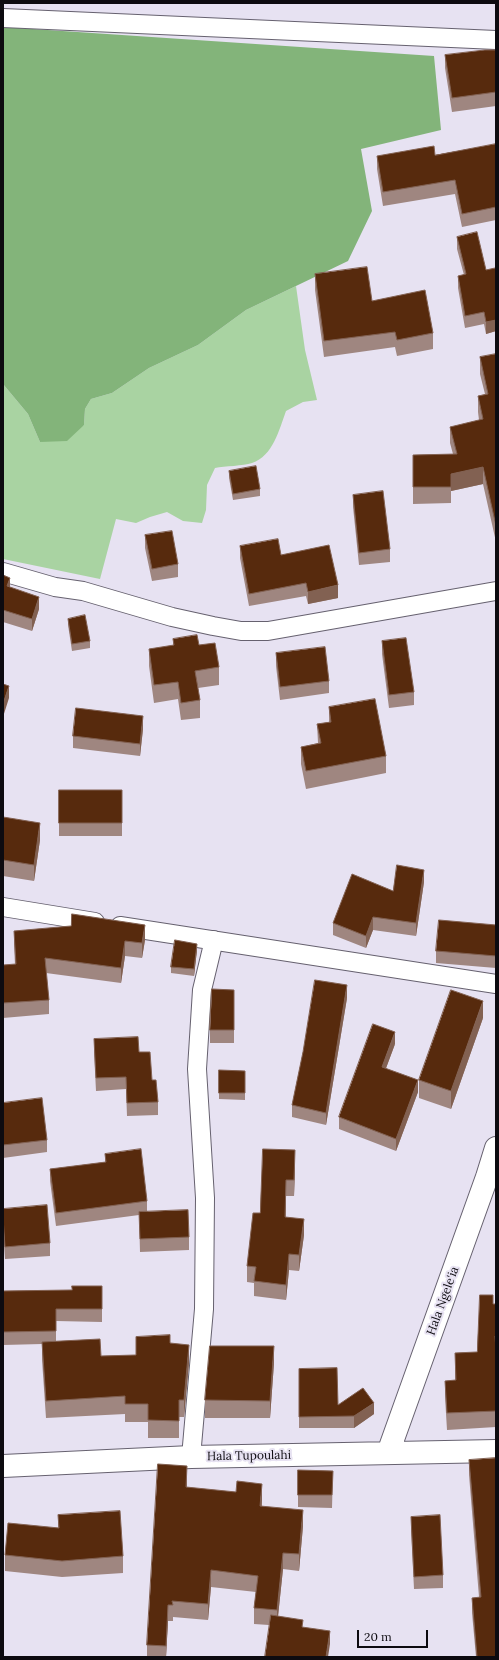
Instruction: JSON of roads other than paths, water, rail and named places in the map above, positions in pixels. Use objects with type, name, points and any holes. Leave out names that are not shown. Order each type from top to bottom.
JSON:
[{"type":"street","points":[[3,18],[496,40]]},
{"type":"street","points":[[3,572],[55,587],[83,591],[172,617],[241,631],[268,631],[496,591]]},
{"type":"street","points":[[3,907],[496,984]]},
{"type":"street","points":[[191,1457],[204,1308],[205,1198],[197,1068],[202,990],[214,940]]},
{"type":"street","name":"Hala Ngele'ia","points":[[388,1453],[496,1148]]},
{"type":"street","name":"Hala Tupoulahi","points":[[3,1466],[191,1457],[496,1451]]}]
